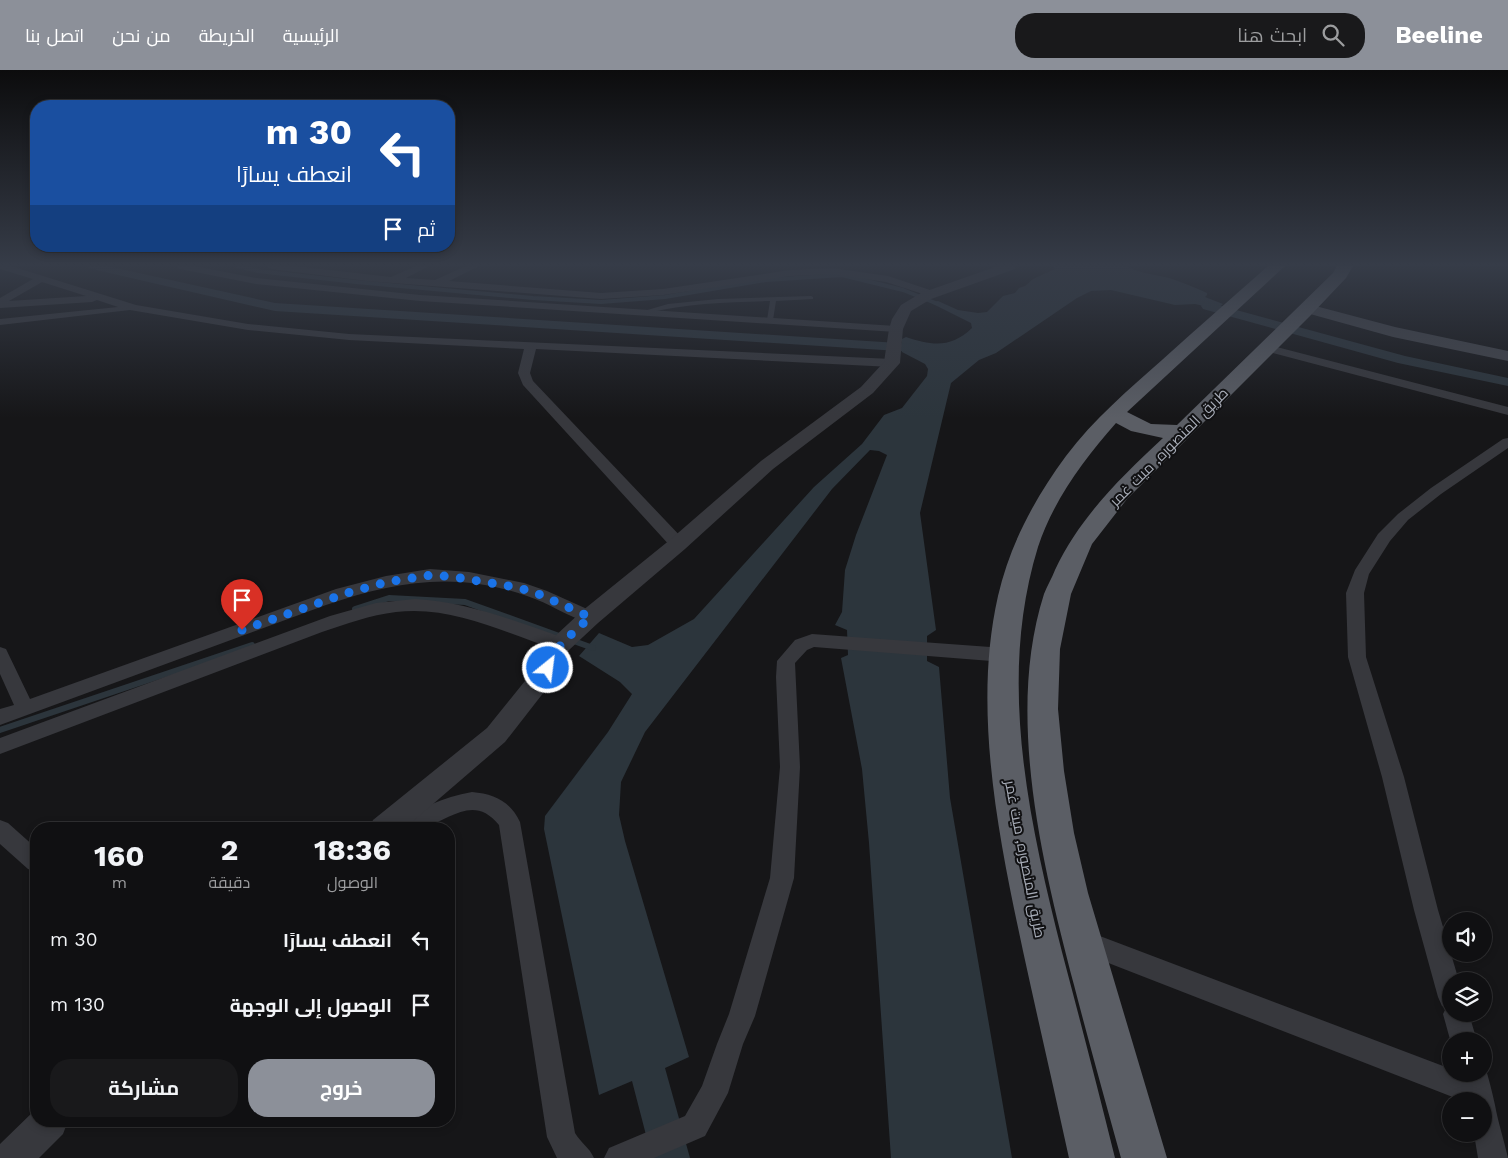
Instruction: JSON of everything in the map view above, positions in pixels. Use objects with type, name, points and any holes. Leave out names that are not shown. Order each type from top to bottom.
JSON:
[{"type":"highway","name":"طريق المنصوره, ميت غمر","points":[[1092,1158],[1030,899],[1012,802],[1004,722],[1004,655],[1008,615],[1026,548],[1038,520],[1052,494],[1092,438],[1115,412],[1221,317]]},
{"type":"highway","name":"طريق المنصوره, ميت غمر","points":[[1144,1158],[1082,942],[1059,852],[1048,777],[1044,658],[1055,605],[1064,577],[1080,545],[1120,492],[1153,458],[1184,431],[1272,346],[1300,317]]},
{"type":"highway","points":[[1115,412],[1128,423],[1151,431],[1184,431]]},
{"type":"highway","points":[[1092,438],[1109,435],[1130,438],[1147,447],[1153,458]]},
{"type":"main road","points":[[1339,317],[1393,332],[1508,356]]},
{"type":"main road","points":[[1348,317],[1508,350]]},
{"type":"street","points":[[0,322],[50,317]]},
{"type":"street","points":[[190,317],[280,331],[349,337],[531,346],[894,346]]},
{"type":"street","points":[[720,317],[770,320],[894,346]]},
{"type":"street","points":[[392,822],[496,736],[575,631],[678,544],[767,465],[867,390],[894,346],[901,317]]},
{"type":"street","points":[[531,346],[524,373],[527,382],[678,544]]},
{"type":"street","points":[[1272,346],[1508,410]]},
{"type":"street","points":[[1444,972],[1426,910],[1393,777],[1357,657],[1355,592],[1361,574],[1384,538],[1403,517],[1508,442]]},
{"type":"street","points":[[0,717],[314,603],[371,586],[409,578],[432,575],[454,577],[534,592],[575,631]]},
{"type":"street","points":[[0,746],[334,623],[395,606],[417,605],[446,608],[486,618],[575,631]]},
{"type":"street","points":[[626,1155],[695,1126],[714,1093],[730,1044],[742,1016],[782,878],[790,767],[785,677],[786,661],[800,645],[812,640],[934,648],[1004,655]]},
{"type":"street","points":[[0,654],[26,708]]},
{"type":"street","points":[[414,822],[458,802],[469,800],[490,803],[504,814],[509,822],[562,1137],[568,1149],[579,1158]]},
{"type":"street","points":[[0,830],[30,857]]},
{"type":"street","points":[[1082,942],[1470,1092]]},
{"type":"street","points":[[13,1158],[44,1127]]},
{"type":"street","points":[[1490,1142],[1493,1158]]},
{"type":"shaded area","points":[[959,317],[1049,317],[996,353],[979,360],[951,383],[920,513],[936,630],[927,636],[927,661],[939,667],[950,798],[1012,1158],[891,1158],[862,769],[841,658],[848,655],[847,630],[835,625],[842,612],[845,570],[856,535],[887,455],[879,451],[870,450],[832,489],[645,732],[621,782],[619,815],[625,841],[689,1057],[665,1068],[690,1158],[652,1158],[632,1081],[599,1095],[544,829],[545,816],[608,732],[632,694],[620,682],[579,656],[599,633],[632,647],[648,645],[694,619],[814,487],[862,444],[884,415],[902,408],[927,376],[928,369],[925,364],[902,352],[902,339],[906,337],[933,343],[949,342],[957,339],[972,328],[971,323]]},
{"type":"waterway","points":[[427,317],[914,348]]},
{"type":"waterway","points":[[1246,317],[1403,360],[1508,382]]},
{"type":"waterway","points":[[355,609],[389,598],[465,602],[562,637]]},
{"type":"waterway","points":[[571,640],[593,648]]},
{"type":"waterway","points":[[0,730],[252,645]]},
{"type":"route","points":[[242,630],[314,603],[387,582],[432,575],[454,577],[502,584],[534,592],[590,617],[561,644],[548,668]]}]
